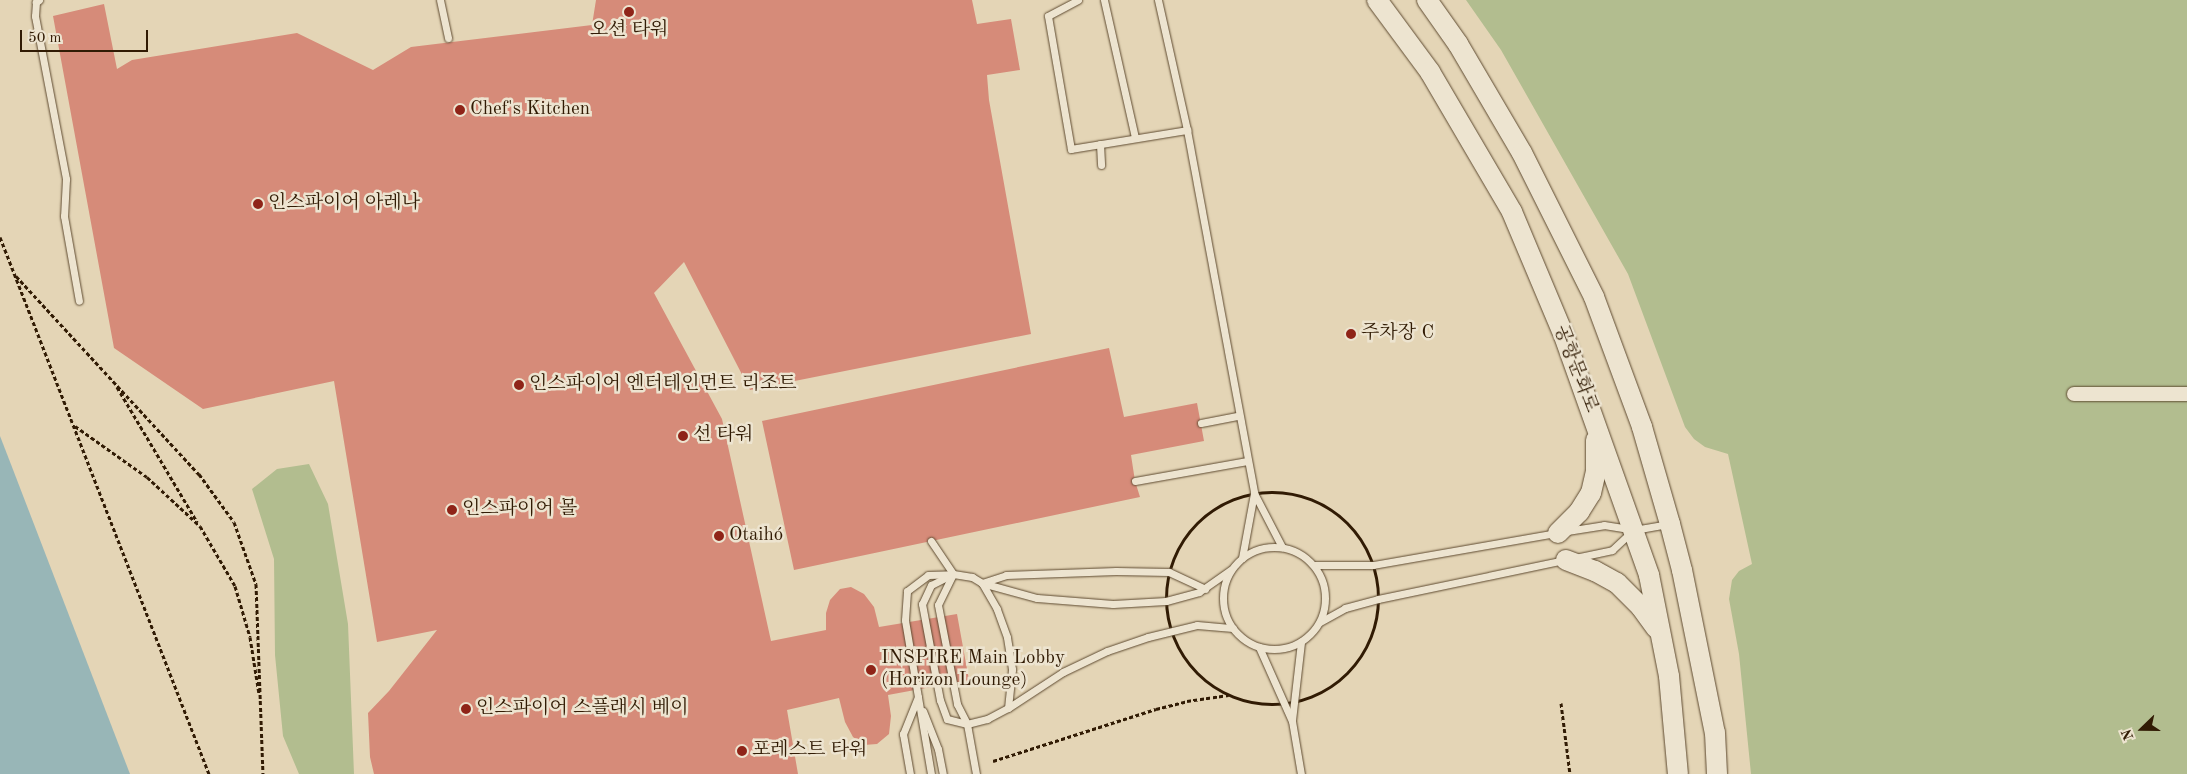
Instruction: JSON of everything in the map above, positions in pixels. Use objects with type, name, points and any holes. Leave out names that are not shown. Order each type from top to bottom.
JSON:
[{"type":"street","name":"공항문화로","points":[[1377,0],[1430,72],[1512,212],[1564,336],[1649,575],[1669,676],[1678,774]]},
{"type":"street","points":[[1426,0],[1458,44],[1522,153],[1594,298],[1642,427],[1682,570],[1715,733],[1717,774]]},
{"type":"street","points":[[2074,394],[2187,394]]},
{"type":"street","points":[[1558,533],[1579,512],[1591,493],[1596,472],[1595,423]]},
{"type":"street","points":[[1566,560],[1595,571],[1617,583],[1641,607],[1661,636]]},
{"type":"lane","points":[[39,0],[36,2],[35,16],[66,179],[64,216],[79,301]]},
{"type":"lane","points":[[440,0],[448,38]]},
{"type":"lane","points":[[1078,0],[1048,16],[1071,149],[1187,130]]},
{"type":"lane","points":[[1104,0],[1135,138]]},
{"type":"lane","points":[[1158,0],[1187,130],[1238,416],[1254,493],[1282,547]]},
{"type":"lane","points":[[1100,144],[1101,165]]},
{"type":"lane","points":[[1201,423],[1238,416]]},
{"type":"lane","points":[[1135,481],[1248,461]]},
{"type":"lane","points":[[1242,558],[1254,493]]},
{"type":"lane","points":[[1314,566],[1373,565],[1604,525],[1634,530],[1670,524]]},
{"type":"lane","points":[[1320,622],[1345,608],[1612,550],[1634,530]]},
{"type":"lane","points":[[931,541],[953,574]]},
{"type":"lane","points":[[1282,547],[1305,557],[1314,566],[1322,578],[1326,593],[1325,608],[1320,622],[1312,634],[1301,642],[1280,649],[1259,647],[1244,640],[1233,628],[1226,614],[1223,599],[1225,584],[1232,570],[1242,558],[1261,549],[1282,547]]},
{"type":"lane","points":[[931,774],[905,620],[907,592],[928,575],[953,574],[972,577],[982,583],[1037,598],[1113,604],[1166,601],[1199,592],[1232,570]]},
{"type":"lane","points":[[982,583],[1006,575],[1116,571],[1170,572],[1205,588]]},
{"type":"lane","points":[[953,574],[938,605],[957,704],[967,724],[976,774]]},
{"type":"lane","points":[[953,574],[930,585],[922,604],[940,700],[948,719],[967,724],[987,719],[1008,708],[1063,672],[1107,651],[1171,630],[1197,624],[1233,628]]},
{"type":"lane","points":[[982,583],[997,609],[1007,637],[1012,669],[1008,708]]},
{"type":"lane","points":[[1292,721],[1301,642]]},
{"type":"lane","points":[[1259,647],[1292,721],[1301,774]]},
{"type":"lane","points":[[910,774],[902,734],[918,696]]},
{"type":"lane","points":[[918,696],[938,749],[943,774]]},
{"type":"path","points":[[0,237],[209,774]]},
{"type":"path","points":[[16,276],[199,474],[234,522],[256,584],[263,774]]},
{"type":"path","points":[[114,382],[235,586],[250,637],[261,710]]},
{"type":"path","points":[[74,426],[147,477],[200,526]]},
{"type":"path","points":[[1254,493],[1288,493],[1308,498],[1340,516],[1360,538],[1373,565],[1378,600],[1372,635],[1354,666],[1325,691],[1284,704],[1260,704],[1229,695],[1216,688],[1193,669],[1184,657],[1171,630],[1166,601],[1170,572],[1181,544],[1200,520],[1225,503],[1254,493]]},
{"type":"path","points":[[993,761],[1156,709],[1187,701],[1229,695]]},
{"type":"path","points":[[1561,703],[1570,774]]},
{"type":"green space","points":[[1466,0],[2187,0],[2187,774],[1751,774],[1739,654],[1729,599],[1732,580],[1739,571],[1752,564],[1728,454],[1705,447],[1694,439],[1685,427],[1628,274],[1501,50]]},
{"type":"green space","points":[[309,464],[328,504],[348,624],[354,774],[299,774],[283,736],[275,655],[274,559],[252,489],[277,469]]},
{"type":"water","points":[[0,436],[12,467],[130,774],[0,774]]},
{"type":"building","name":"인스파이어 엔터테인먼트 리조트","points":[[596,0],[972,0],[977,24],[1011,19],[1020,70],[987,75],[989,100],[1031,334],[750,390],[684,262],[654,293],[722,419],[771,641],[826,630],[826,613],[830,600],[840,589],[851,587],[864,594],[874,607],[879,627],[957,614],[969,680],[888,695],[891,716],[889,734],[877,744],[864,745],[853,737],[845,722],[839,698],[787,710],[798,774],[374,774],[370,757],[368,713],[389,691],[437,630],[377,642],[334,381],[203,409],[114,348],[53,16],[104,4],[117,69],[132,60],[297,33],[373,70],[411,47],[592,25]]},
{"type":"building","points":[[1109,348],[1124,417],[1197,403],[1204,441],[1131,455],[1135,481],[1140,497],[794,570],[762,421]]},
{"type":"place","name":"오션 타워","points":[[629,12]]},
{"type":"place","name":"Chef's Kitchen","points":[[460,110]]},
{"type":"place","name":"인스파이어 아레나","points":[[258,204]]},
{"type":"place","name":"주차장 C","points":[[1351,334]]},
{"type":"place","name":"인스파이어 엔터테인먼트 리조트","points":[[519,385]]},
{"type":"place","name":"선 타워","points":[[683,436]]},
{"type":"place","name":"인스파이어 몰","points":[[452,510]]},
{"type":"place","name":"Otaihó","points":[[719,536]]},
{"type":"place","name":"INSPIRE Main Lobby (Horizon Lounge)","points":[[871,670]]},
{"type":"place","name":"인스파이어 스플래시 베이","points":[[466,709]]},
{"type":"place","name":"포레스트 타워","points":[[742,751]]}]
